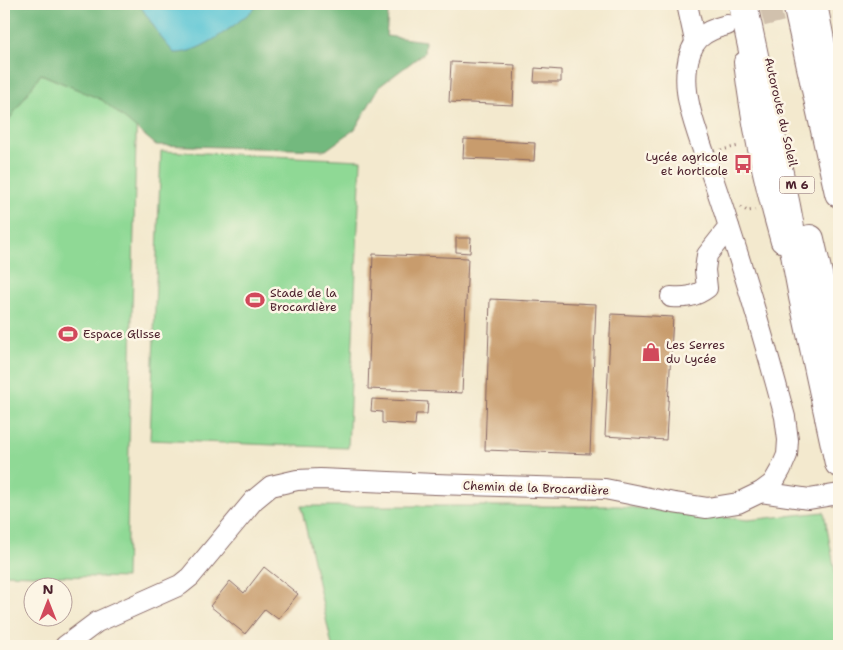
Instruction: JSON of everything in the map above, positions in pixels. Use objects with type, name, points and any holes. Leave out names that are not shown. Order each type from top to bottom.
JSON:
[{"type":"highway","name":"Autoroute du Soleil","points":[[756,4],[839,366]]},
{"type":"highway","points":[[799,4],[839,124]]},
{"type":"highway","points":[[799,4],[839,193]]},
{"type":"highway","points":[[735,14],[786,206],[803,296],[839,463]]},
{"type":"street","points":[[687,4],[695,41],[735,14]]},
{"type":"street","points":[[734,4],[742,42],[749,98],[772,210],[790,271],[803,296]]},
{"type":"street","points":[[817,4],[839,116]]},
{"type":"street","name":"Chemin de la Brocardière","points":[[65,646],[97,622],[180,585],[190,577],[254,500],[271,486],[297,480],[320,479],[605,489],[706,508],[738,503],[761,492],[773,483],[787,455],[786,417],[729,227],[696,128],[688,96],[686,69],[690,51],[695,41]]},
{"type":"street","points":[[671,297],[685,298],[698,295],[706,288],[705,270],[708,255],[729,227]]},
{"type":"street","points":[[761,492],[809,499],[839,494]]},
{"type":"path","points":[[718,142],[724,159]]},
{"type":"path","points":[[721,150],[738,145],[741,154]]},
{"type":"path","points":[[738,204],[746,211],[755,210],[753,201]]},
{"type":"green space","points":[[4,4],[389,4],[386,36],[425,41],[424,53],[380,86],[355,129],[326,150],[156,145],[102,100],[41,74],[4,127]]},
{"type":"green space","name":"Espace Glisse","points":[[41,74],[77,89],[137,95],[126,578],[4,574],[4,82]]},
{"type":"green space","name":"Stade de la Brocardière","points":[[161,151],[361,160],[348,448],[150,440]]},
{"type":"green space","points":[[301,506],[619,506],[748,520],[824,512],[839,593],[839,646],[332,646]]},
{"type":"water","points":[[139,4],[260,4],[231,28],[208,43],[196,49],[174,53]]},
{"type":"building","points":[[451,62],[515,65],[513,105],[449,102]]},
{"type":"building","points":[[535,68],[561,70],[561,82],[534,82]]},
{"type":"building","points":[[464,139],[535,143],[534,161],[463,158]]},
{"type":"building","points":[[456,238],[471,238],[470,253],[456,252]]},
{"type":"building","points":[[373,254],[468,258],[462,393],[368,389]]},
{"type":"building","points":[[490,299],[596,304],[590,454],[485,450]]},
{"type":"building","points":[[611,314],[673,317],[666,440],[605,436]]},
{"type":"building","points":[[372,399],[428,402],[427,414],[416,414],[415,425],[382,423],[382,412],[371,411]]},
{"type":"building","points":[[264,567],[298,594],[278,619],[265,609],[245,634],[210,606],[230,581],[244,593]]},
{"type":"tunnel","points":[[733,24],[811,4]]},
{"type":"place","name":"Lycée agricole et horticole","points":[[743,164]]},
{"type":"place","name":"Stade de la Brocardière","points":[[255,300]]},
{"type":"place","name":"Espace Glisse","points":[[68,334]]},
{"type":"place","name":"Les Serres du Lycée","points":[[651,352]]}]
